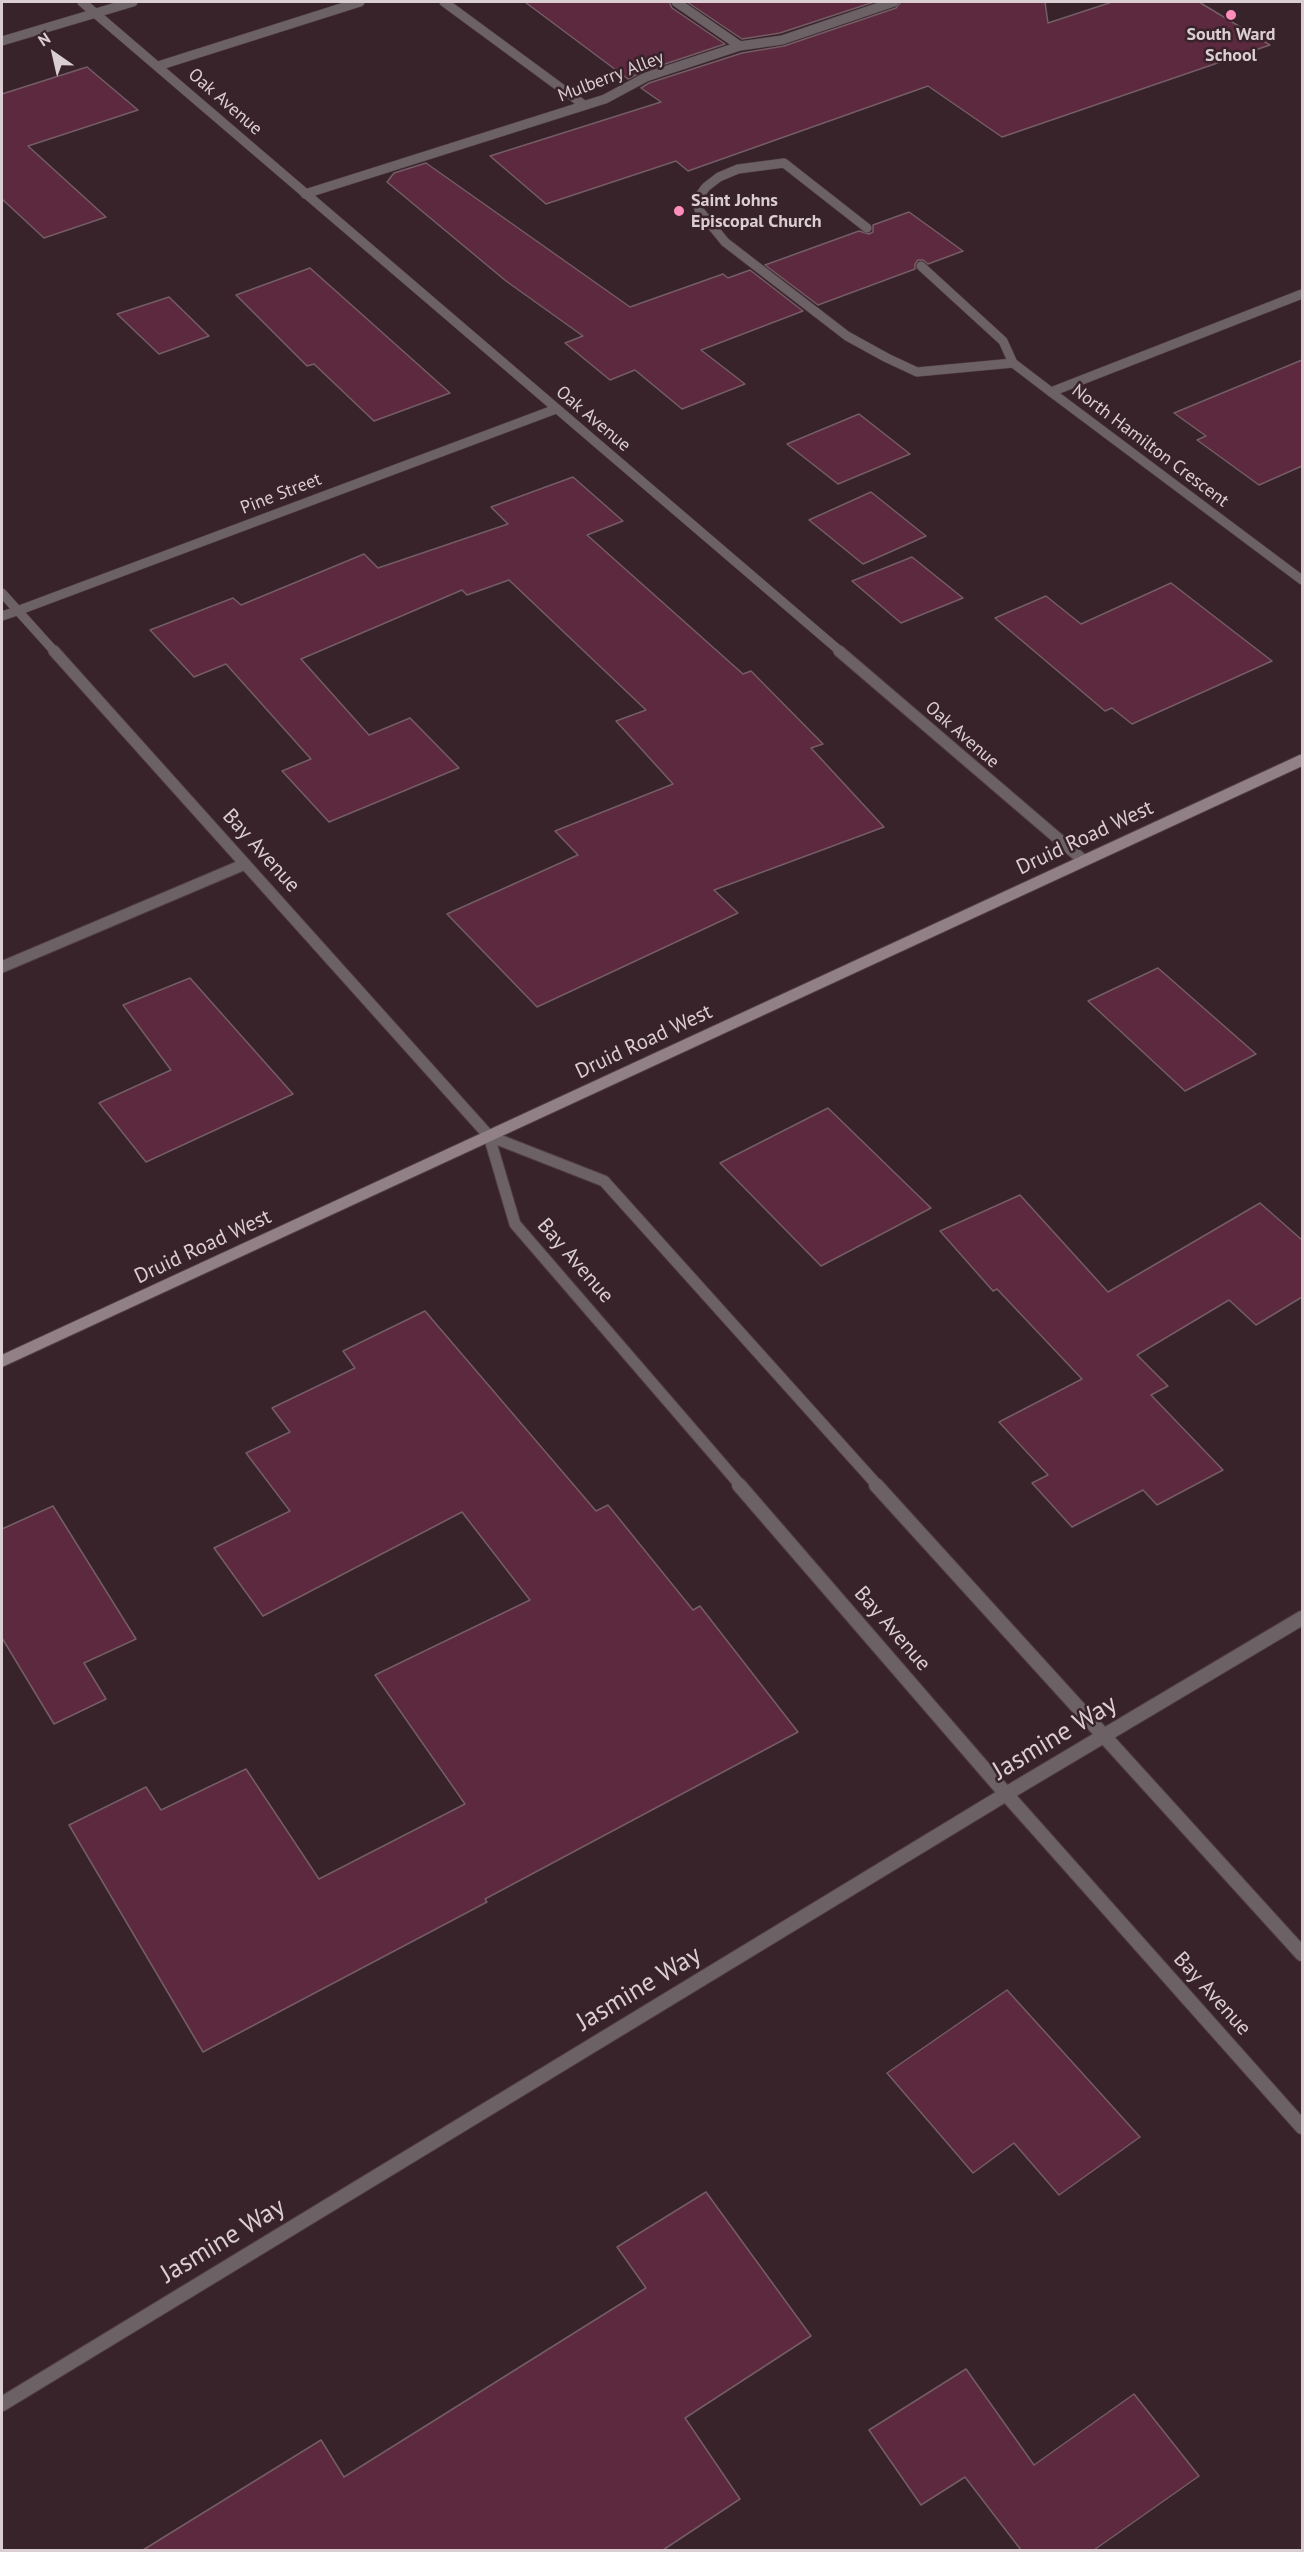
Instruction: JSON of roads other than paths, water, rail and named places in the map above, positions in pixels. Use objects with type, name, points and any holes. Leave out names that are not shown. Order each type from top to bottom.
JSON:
[{"type":"street","name":"Oak Avenue","points":[[82,2],[1083,860]]},
{"type":"street","points":[[2,41],[133,2]]},
{"type":"street","points":[[158,66],[360,2]]},
{"type":"street","points":[[444,2],[584,105]]},
{"type":"street","points":[[676,2],[740,46]]},
{"type":"street","name":"Mulberry Alley","points":[[305,194],[605,99],[646,77],[740,46],[782,40],[894,2]]},
{"type":"street","points":[[867,228],[784,164],[738,169],[719,177],[706,187],[697,199],[699,210],[725,242],[848,336],[887,358],[917,372],[1013,363]]},
{"type":"street","points":[[921,266],[1003,341],[1013,363],[1051,392]]},
{"type":"street","name":"North Hamilton Crescent","points":[[1051,392],[1302,294]]},
{"type":"street","name":"North Hamilton Crescent","points":[[1051,392],[1302,580]]},
{"type":"street","name":"Pine Street","points":[[2,616],[556,409]]},
{"type":"street","name":"Bay Avenue","points":[[2,593],[489,1136],[515,1224],[1006,1794],[1302,2127]]},
{"type":"street","name":"Druid Road West","points":[[2,1362],[1302,759]]},
{"type":"street","points":[[2,967],[245,864]]},
{"type":"street","name":"Bay Avenue","points":[[489,1136],[604,1181],[1102,1736],[1302,1954]]},
{"type":"street","name":"Jasmine Way","points":[[2,2404],[1006,1794],[1302,1618]]},
{"type":"place","name":"South Ward School","points":[[1231,15]]},
{"type":"place","name":"Saint Johns Episcopal Church","points":[[679,211]]}]
